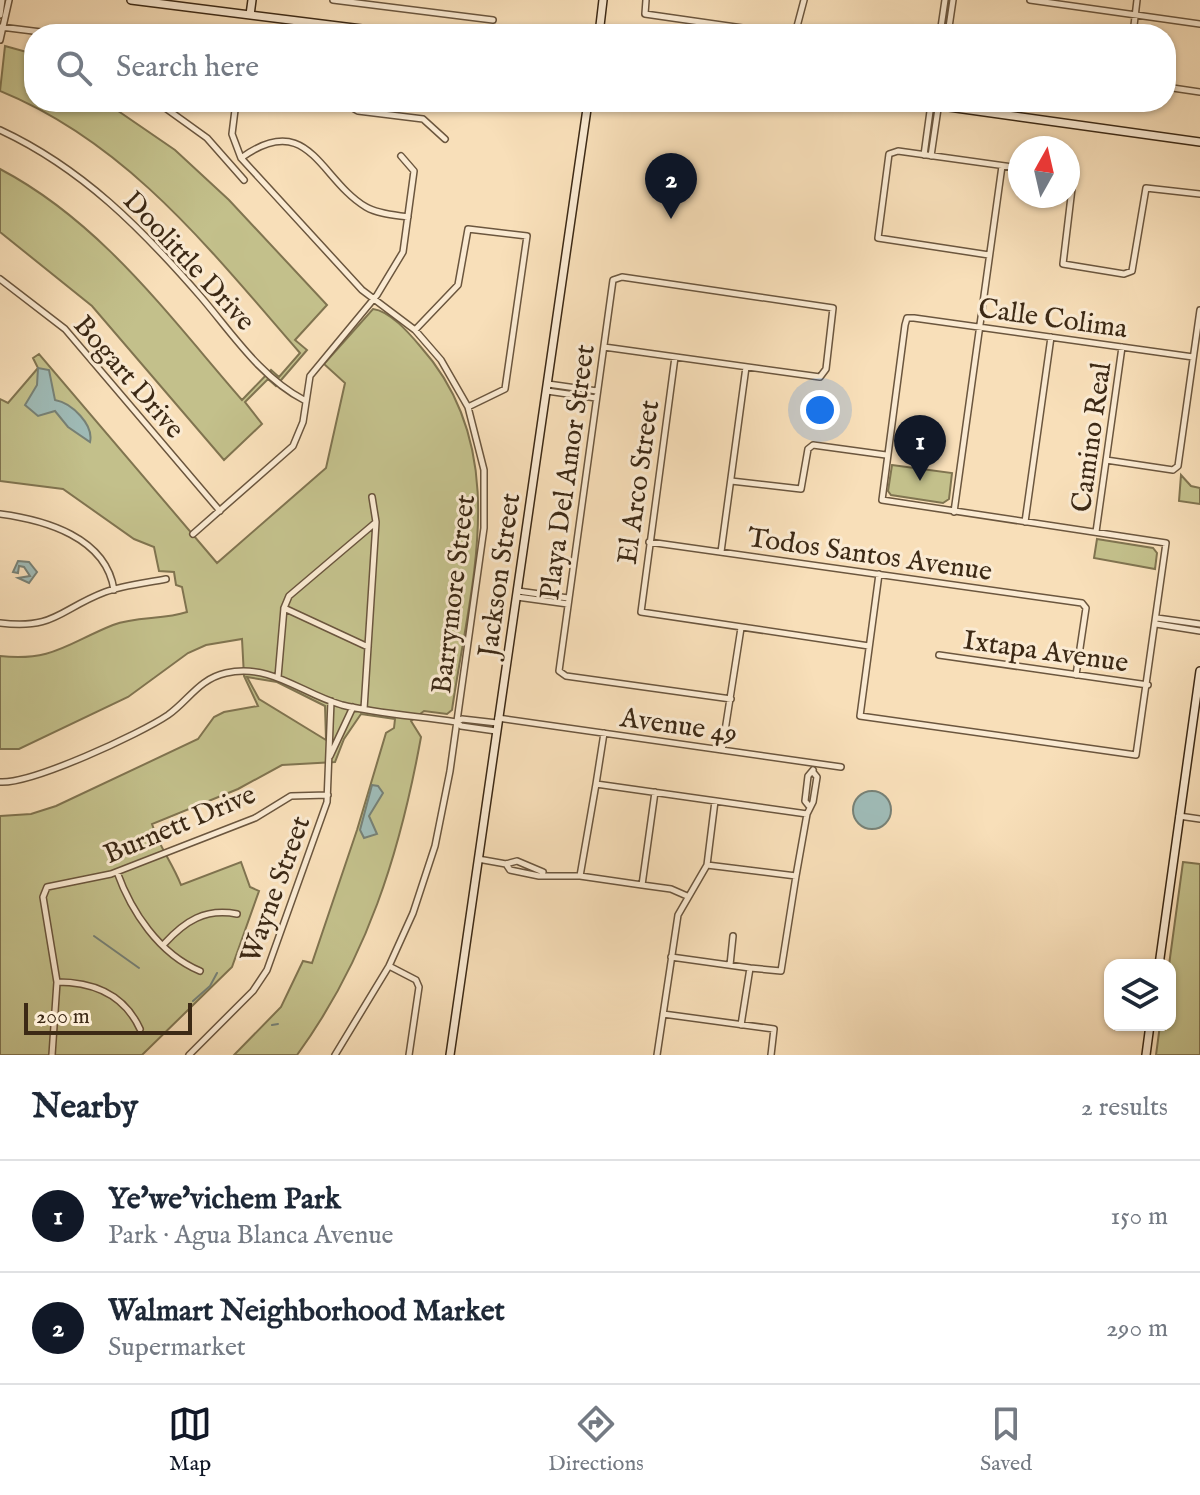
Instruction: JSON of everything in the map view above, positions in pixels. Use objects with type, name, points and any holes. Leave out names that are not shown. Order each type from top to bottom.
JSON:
[{"type":"main road","points":[[131,0],[322,24]]},
{"type":"main road","points":[[250,15],[252,0]]},
{"type":"main road","points":[[600,24],[603,0]]},
{"type":"main road","name":"Jackson Street","points":[[450,1055],[587,112]]},
{"type":"main road","points":[[996,112],[1200,142]]},
{"type":"main road","points":[[1160,959],[1200,671]]},
{"type":"main road","points":[[1146,1055],[1149,1031]]},
{"type":"street","points":[[0,15],[2,0]]},
{"type":"street","points":[[0,40],[9,0]]},
{"type":"street","points":[[333,0],[493,20]]},
{"type":"street","points":[[407,10],[408,0]]},
{"type":"street","points":[[646,0],[645,14],[714,24]]},
{"type":"street","points":[[798,24],[804,0]]},
{"type":"street","points":[[941,24],[945,0]]},
{"type":"street","points":[[949,24],[953,0]]},
{"type":"street","points":[[1030,0],[1200,24]]},
{"type":"street","points":[[1134,24],[1137,0]]},
{"type":"street","points":[[1,29],[24,31]]},
{"type":"street","points":[[1176,88],[1200,92]]},
{"type":"street","points":[[171,112],[207,138],[244,180]]},
{"type":"street","points":[[235,112],[232,134],[241,158],[268,143],[292,143],[315,154],[364,206],[408,217]]},
{"type":"street","points":[[366,112],[423,119],[445,139]]},
{"type":"street","points":[[924,155],[933,112]]},
{"type":"street","points":[[931,156],[934,112]]},
{"type":"street","name":"Doolittle Drive","points":[[0,130],[65,166],[125,213],[261,367],[304,400]]},
{"type":"street","points":[[990,255],[878,238],[890,152],[1008,167]]},
{"type":"street","points":[[193,534],[293,446],[303,422],[304,400],[315,369],[373,300],[403,252],[414,171],[401,156]]},
{"type":"street","name":"Barrymore Street","points":[[241,158],[373,300],[415,330],[451,374],[468,407],[482,458],[486,500],[456,722],[435,846],[413,913],[389,966],[335,1055]]},
{"type":"street","points":[[954,512],[1002,166]]},
{"type":"street","points":[[1067,208],[1063,264],[1131,273],[1146,188],[1200,194]]},
{"type":"street","points":[[415,330],[458,285],[468,229],[527,236],[505,389],[468,407]]},
{"type":"street","name":"Playa Del Amor Street","points":[[731,699],[559,673],[615,277],[833,308],[823,376],[746,367]]},
{"type":"street","name":"Bogart Drive","points":[[0,279],[69,333],[220,511]]},
{"type":"street","points":[[1106,460],[1176,469],[1200,314]]},
{"type":"street","name":"Calle Colima","points":[[886,455],[907,318],[1193,357]]},
{"type":"street","points":[[1025,522],[1051,337]]},
{"type":"street","points":[[604,347],[746,367],[721,552]]},
{"type":"street","name":"Camino Real","points":[[1096,532],[1122,347]]},
{"type":"street","name":"El Arco Street","points":[[675,357],[641,612],[741,628]]},
{"type":"street","points":[[547,387],[597,394]]},
{"type":"street","points":[[731,481],[801,489],[808,449],[813,445],[886,455],[882,500],[1166,543],[1136,755],[860,716],[879,574]]},
{"type":"street","points":[[364,709],[376,522],[372,497]]},
{"type":"street","points":[[0,514],[40,520],[68,533],[102,558],[114,590]]},
{"type":"street","points":[[278,677],[284,608],[289,596],[376,522]]},
{"type":"street","name":"Todos Santos Avenue","points":[[649,542],[1085,605],[1076,675]]},
{"type":"street","points":[[0,623],[43,623],[114,590],[166,579]]},
{"type":"street","points":[[518,594],[568,601]]},
{"type":"street","points":[[284,608],[368,647]]},
{"type":"street","points":[[1157,621],[1200,624]]},
{"type":"street","points":[[1157,621],[1200,631]]},
{"type":"street","points":[[722,750],[741,628],[869,646]]},
{"type":"street","name":"Ixtapa Avenue","points":[[939,655],[1148,685]]},
{"type":"street","name":"Avenue 49","points":[[0,782],[37,777],[158,721],[212,678],[249,671],[278,677],[331,701],[364,709],[474,724],[497,724],[512,720],[841,767]]},
{"type":"street","name":"Wayne Street","points":[[189,1055],[261,981],[328,795],[331,701]]},
{"type":"street","name":"Wayne Street","points":[[330,757],[353,707]]},
{"type":"street","points":[[580,876],[604,733]]},
{"type":"street","points":[[671,957],[781,971],[807,814],[815,791],[817,777],[813,772],[814,763]]},
{"type":"street","points":[[809,806],[805,801],[808,776],[813,772]]},
{"type":"street","points":[[596,784],[807,814]]},
{"type":"street","points":[[807,790],[815,791]]},
{"type":"street","points":[[642,885],[655,792]]},
{"type":"street","name":"Burnett Drive","points":[[57,982],[43,897],[45,890],[117,872],[255,818],[291,796],[328,795]]},
{"type":"street","points":[[657,1055],[678,915],[707,865],[715,801]]},
{"type":"street","points":[[1179,816],[1200,819]]},
{"type":"street","points":[[478,859],[506,864],[510,870],[522,873],[580,876],[671,889],[687,896]]},
{"type":"street","points":[[506,864],[511,860],[544,873]]},
{"type":"street","points":[[522,873],[524,864]]},
{"type":"street","points":[[707,865],[796,876]]},
{"type":"street","points":[[117,872],[135,914],[183,961],[200,971]]},
{"type":"street","points":[[164,944],[181,926],[199,915],[237,914]]},
{"type":"street","points":[[730,965],[733,936]]},
{"type":"street","points":[[389,966],[416,980],[419,987],[409,1055]]},
{"type":"street","points":[[741,1025],[750,968]]},
{"type":"street","points":[[52,1055],[57,982],[82,983],[103,990],[126,1007],[140,1029]]},
{"type":"street","points":[[663,1014],[774,1029],[771,1055]]},
{"type":"shaded area","points":[[5,46],[24,51],[24,102],[0,91]]},
{"type":"shaded area","points":[[120,112],[175,150],[229,200],[327,305],[295,340],[307,350],[276,386],[268,379],[245,402],[262,424],[224,460],[92,306],[0,232],[0,169],[36,191],[101,243],[160,304],[242,400],[271,370],[279,377],[300,353],[234,276],[165,203],[128,170],[46,113]]},
{"type":"shaded area","points":[[373,309],[392,318],[420,346],[449,387],[467,430],[476,474],[478,520],[475,568],[452,710],[447,714],[424,711],[411,721],[421,737],[413,780],[391,863],[361,943],[322,1019],[297,1055],[234,1055],[281,1007],[303,961],[312,963],[386,733],[394,728],[395,719],[361,714],[344,739],[335,762],[282,765],[238,789],[152,824],[181,885],[241,862],[250,887],[259,891],[232,967],[142,1055],[0,1055],[0,816],[31,814],[56,806],[198,739],[214,717],[224,712],[258,706],[244,676],[242,639],[206,645],[188,653],[128,697],[19,749],[0,749],[0,656],[47,654],[122,622],[187,612],[182,587],[176,585],[174,572],[159,571],[154,547],[134,539],[63,489],[0,481],[0,399],[8,403],[38,368],[33,358],[39,354],[217,563],[326,468],[345,383],[324,364]],"holes":[[[247,677],[277,682],[325,706],[326,740],[259,699]]]},
{"type":"shaded area","points":[[892,465],[952,473],[949,499],[943,503],[891,495],[888,491]]},
{"type":"shaded area","points":[[1181,475],[1191,486],[1200,488],[1200,504],[1179,501]]},
{"type":"shaded area","points":[[1097,539],[1153,548],[1157,553],[1155,569],[1094,558]]},
{"type":"shaded area","points":[[1183,862],[1200,864],[1200,1055],[1156,1055],[1159,1031],[1176,1031],[1176,959],[1170,959]]},
{"type":"water","points":[[38,368],[49,370],[55,400],[68,405],[85,422],[90,442],[68,427],[55,411],[38,416],[25,405],[37,385]]},
{"type":"water","points":[[18,561],[29,562],[37,572],[29,583],[18,578],[30,576],[24,567],[19,566],[18,573],[13,572]]},
{"type":"water","points":[[372,785],[378,786],[383,793],[369,816],[377,834],[364,838],[360,830]]},
{"type":"water","points":[[872,791],[886,796],[891,810],[886,824],[872,829],[858,824],[853,810],[858,796]]},
{"type":"waterway","points":[[94,936],[139,968]]},
{"type":"waterway","points":[[193,1001],[210,986],[217,973]]},
{"type":"waterway","points":[[272,1025],[278,1024]]},
{"type":"place","name":"Walmart Neighborhood Market","points":[[671,219]]},
{"type":"place","name":"Ye'we'vichem Park","points":[[920,481]]}]
